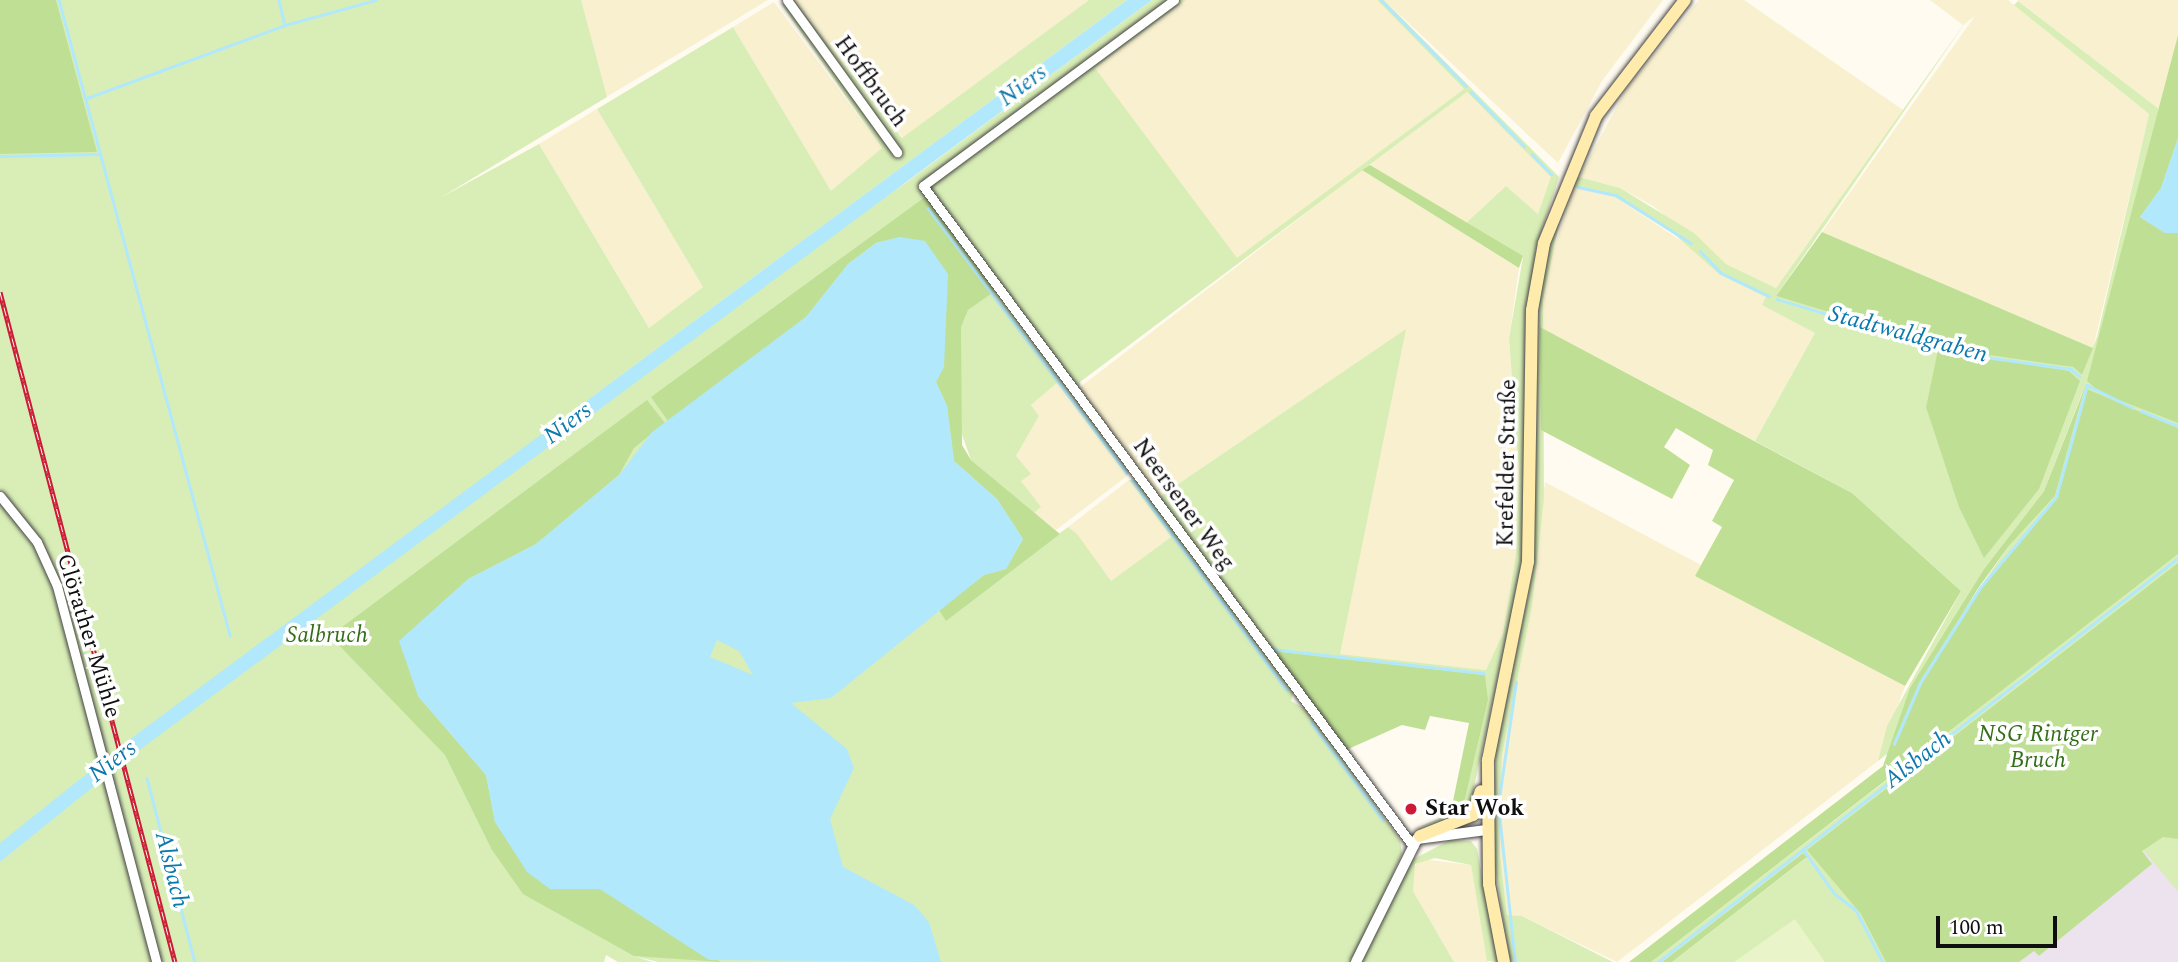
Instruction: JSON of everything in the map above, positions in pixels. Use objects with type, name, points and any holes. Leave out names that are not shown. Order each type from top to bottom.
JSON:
[{"type":"main road","name":"Krefelder Straße","points":[[1504,962],[1486,830],[1488,760],[1528,562],[1532,310],[1544,243],[1597,116],[1685,0]]},
{"type":"main road","points":[[1416,841],[1473,815],[1488,760]]},
{"type":"street","name":"Hoffbruch","points":[[787,0],[897,152]]},
{"type":"street","name":"Neersener Weg","points":[[1174,0],[923,186],[1416,841]]},
{"type":"street","name":"Clörather Mühle","points":[[0,496],[23,521],[51,572],[102,751],[156,962]]},
{"type":"street","points":[[1356,962],[1416,841],[1486,830]]},
{"type":"shaded area","points":[[467,0],[768,0],[508,156]]},
{"type":"shaded area","points":[[794,0],[1089,0],[903,138]]},
{"type":"shaded area","points":[[1186,0],[1377,0],[1464,89],[1237,259],[1094,68]]},
{"type":"shaded area","points":[[1384,0],[1663,0],[1602,81],[1558,163]]},
{"type":"shaded area","points":[[1699,0],[1744,0],[1903,110],[1776,288],[1726,264],[1653,206],[1620,188],[1579,177],[1627,88]]},
{"type":"shaded area","points":[[1930,0],[2008,0],[2149,114],[2093,348],[1822,232],[1975,16],[1963,25]]},
{"type":"shaded area","points":[[2017,0],[2178,0],[2178,35],[2159,109]]},
{"type":"shaded area","points":[[774,2],[882,148],[831,192],[733,27]]},
{"type":"shaded area","points":[[1467,92],[1552,177],[1538,214],[1506,186],[1466,223],[1370,165]]},
{"type":"shaded area","points":[[597,109],[703,287],[649,328],[539,144]]},
{"type":"shaded area","points":[[1362,170],[1519,268],[1509,338],[1519,473],[1516,554],[1503,633],[1486,670],[1339,654],[1405,330],[1159,497],[1079,388]]},
{"type":"shaded area","points":[[1574,187],[1615,197],[1766,297],[1763,305],[1815,333],[1755,441],[1540,327],[1549,263]]},
{"type":"shaded area","points":[[1057,383],[1127,476],[1056,530],[1034,513],[1040,507],[1021,481],[1016,456],[1039,416],[1031,405]]},
{"type":"shaded area","points":[[1129,480],[1171,537],[1111,581],[1068,527]]},
{"type":"shaded area","points":[[1545,482],[1701,565],[1695,576],[1905,686],[1878,761],[1617,962],[1522,916],[1507,915],[1500,854],[1502,756],[1532,607]]},
{"type":"shaded area","points":[[2163,837],[2178,839],[2178,962],[2019,962],[2034,950],[2039,956],[2151,864],[2141,851]]},
{"type":"shaded area","points":[[1421,859],[1471,865],[1488,962],[1454,962],[1413,891],[1411,871]]},
{"type":"green space","name":"Salbruch","points":[[0,0],[581,0],[607,97],[440,198],[539,144],[649,328],[703,287],[597,109],[733,27],[831,191],[882,148],[781,4],[794,0],[902,138],[1089,0],[1127,0],[569,414],[907,182],[1152,0],[1186,0],[1095,68],[1237,258],[1464,89],[1377,0],[1384,0],[1559,177],[1536,248],[1527,315],[1525,552],[1469,810],[1409,831],[1455,812],[1488,700],[1273,651],[1130,469],[1127,476],[1057,383],[1031,405],[1039,416],[1016,456],[1031,474],[1021,481],[1041,507],[1034,513],[971,460],[957,420],[961,447],[971,462],[1056,536],[1068,527],[1077,534],[1111,581],[1171,537],[1129,480],[1139,481],[1294,690],[1291,701],[1309,711],[1400,840],[1402,854],[1352,962],[658,962],[634,956],[652,962],[618,962],[606,955],[604,962],[0,962]],"holes":[[[1467,92],[1551,177],[1538,214],[1506,186],[1466,223],[1523,257],[1509,338],[1519,473],[1516,554],[1503,633],[1486,670],[1340,654],[1406,329],[1159,497],[1079,388],[1080,382]]]},
{"type":"green space","points":[[0,0],[56,0],[97,152],[0,154]]},
{"type":"green space","name":"NSG Rintger Bruch","points":[[2018,1],[2159,109],[2178,37],[2178,892],[2140,846],[1989,962],[1672,962],[1806,858],[1803,853],[1662,962],[1651,962],[1888,779],[1887,754],[1878,761],[1887,726],[1961,591],[1852,493],[1755,441],[1815,333],[1762,305],[1766,297],[1719,274],[1674,234],[1615,197],[1574,187],[1559,224],[1543,301],[1544,498],[1532,607],[1502,756],[1500,854],[1507,915],[1522,916],[1613,962],[1510,962],[1493,854],[1496,751],[1533,571],[1540,278],[1568,182],[1579,177],[1620,188],[1694,233],[1726,264],[1776,288],[1972,13],[1776,296],[2073,367],[2082,375],[2097,337],[2149,114],[2014,5]],"holes":[[[1939,350],[1953,354],[1926,407]],[[2083,391],[2055,496],[2008,547],[1919,675],[1984,569],[2044,491]]]},
{"type":"green space","points":[[2178,35],[2178,138],[2161,188],[2140,217],[2165,233],[2178,233],[2178,423],[2101,393],[2087,381]]},
{"type":"green space","points":[[1370,165],[1523,256],[1519,268],[1362,170]]},
{"type":"green space","points":[[925,197],[995,291],[968,310],[961,327],[962,445],[971,460],[1060,534],[946,621],[939,610],[984,575],[1006,569],[1023,539],[997,499],[954,461],[947,406],[936,382],[943,352],[900,237],[876,243],[848,264],[806,317],[668,421],[651,397]]},
{"type":"green space","points":[[1822,232],[2093,348],[2082,375],[2073,367],[1954,350],[1776,296]]},
{"type":"green space","points":[[1540,327],[1852,493],[1961,591],[1905,686],[1695,576],[1722,527],[1712,521],[1734,480],[1708,465],[1713,450],[1676,428],[1664,447],[1690,465],[1672,499],[1541,430]]},
{"type":"green space","points":[[1938,350],[2069,371],[2080,381],[2039,489],[1984,558],[1959,507],[1926,407]]},
{"type":"green space","points":[[2085,387],[2055,496],[2008,547],[1979,587],[1919,683],[1893,744],[1931,665],[1981,588],[2056,497],[2087,389],[2178,428],[2178,554],[1651,962],[1629,962],[1883,766],[1910,688],[1984,569],[2044,491]]},
{"type":"green space","points":[[647,400],[665,423],[634,448],[619,475],[536,544],[468,579],[418,696],[486,775],[495,822],[550,889],[600,889],[721,962],[634,956],[523,894],[492,850],[445,755],[330,636]]},
{"type":"green space","points":[[2178,563],[2178,839],[2163,837],[2142,851],[2152,864],[2039,956],[2034,951],[2019,962],[1886,962],[1861,914],[1807,850]]},
{"type":"green space","points":[[1273,651],[1485,675],[1488,700],[1463,807],[1440,815],[1452,806],[1469,723],[1430,716],[1425,730],[1402,725],[1346,750]]},
{"type":"green space","points":[[1450,840],[1471,841],[1477,849],[1498,962],[1487,961],[1471,865],[1435,858],[1415,864],[1413,891],[1454,962],[1361,962],[1412,860]]},
{"type":"green space","points":[[1803,853],[1807,857],[1672,962],[1662,962]]},
{"type":"green space","points":[[1795,919],[1825,962],[1734,962]]},
{"type":"water","name":"Niers","points":[[1127,0],[1152,0],[130,757],[0,862],[0,843],[129,740]]},
{"type":"water","points":[[2178,138],[2178,233],[2165,233],[2140,217],[2161,188]]},
{"type":"water","points":[[900,237],[925,241],[948,274],[944,367],[936,382],[947,406],[954,461],[997,499],[1023,539],[1006,569],[984,575],[831,698],[791,703],[847,749],[854,768],[830,819],[843,867],[914,905],[929,922],[941,962],[709,960],[600,889],[550,889],[527,872],[495,822],[486,775],[418,696],[399,641],[468,579],[536,544],[619,475],[652,432],[806,317],[848,264],[876,243]],"holes":[[[717,640],[739,651],[753,675],[710,657]]]},
{"type":"waterway","points":[[59,0],[230,635]]},
{"type":"waterway","points":[[279,0],[285,25]]},
{"type":"waterway","points":[[87,98],[285,25],[376,0]]},
{"type":"waterway","name":"Stadtwaldgraben","points":[[1381,0],[1466,86]]},
{"type":"waterway","name":"Stadtwaldgraben","points":[[1471,92],[1524,146]]},
{"type":"waterway","points":[[0,156],[100,154]]},
{"type":"waterway","name":"Stadtwaldgraben","points":[[1532,154],[1551,174]]},
{"type":"waterway","name":"Stadtwaldgraben","points":[[1578,187],[1616,195],[1691,243]]},
{"type":"waterway","points":[[928,208],[1127,473]]},
{"type":"waterway","name":"Stadtwaldgraben","points":[[1700,251],[1721,273],[1769,296]]},
{"type":"waterway","name":"Stadtwaldgraben","points":[[1777,299],[1956,353],[2071,369],[2079,376]]},
{"type":"waterway","points":[[1894,744],[1920,683],[1980,588],[2056,497],[2087,385],[2133,408]]},
{"type":"waterway","name":"Stadtwaldgraben","points":[[2141,411],[2178,426]]},
{"type":"waterway","points":[[1132,480],[1287,690]]},
{"type":"waterway","name":"Alsbach","points":[[1658,962],[2178,558]]},
{"type":"waterway","points":[[1272,649],[1484,673]]},
{"type":"waterway","points":[[1515,962],[1498,805],[1516,682]]},
{"type":"waterway","points":[[1311,722],[1383,820]]},
{"type":"waterway","name":"Alsbach","points":[[147,778],[195,962]]},
{"type":"waterway","points":[[1803,849],[1834,893],[1856,910],[1883,962]]},
{"type":"railway","points":[[0,292],[175,962]]},
{"type":"place","name":"Star Wok","points":[[1411,809]]}]
